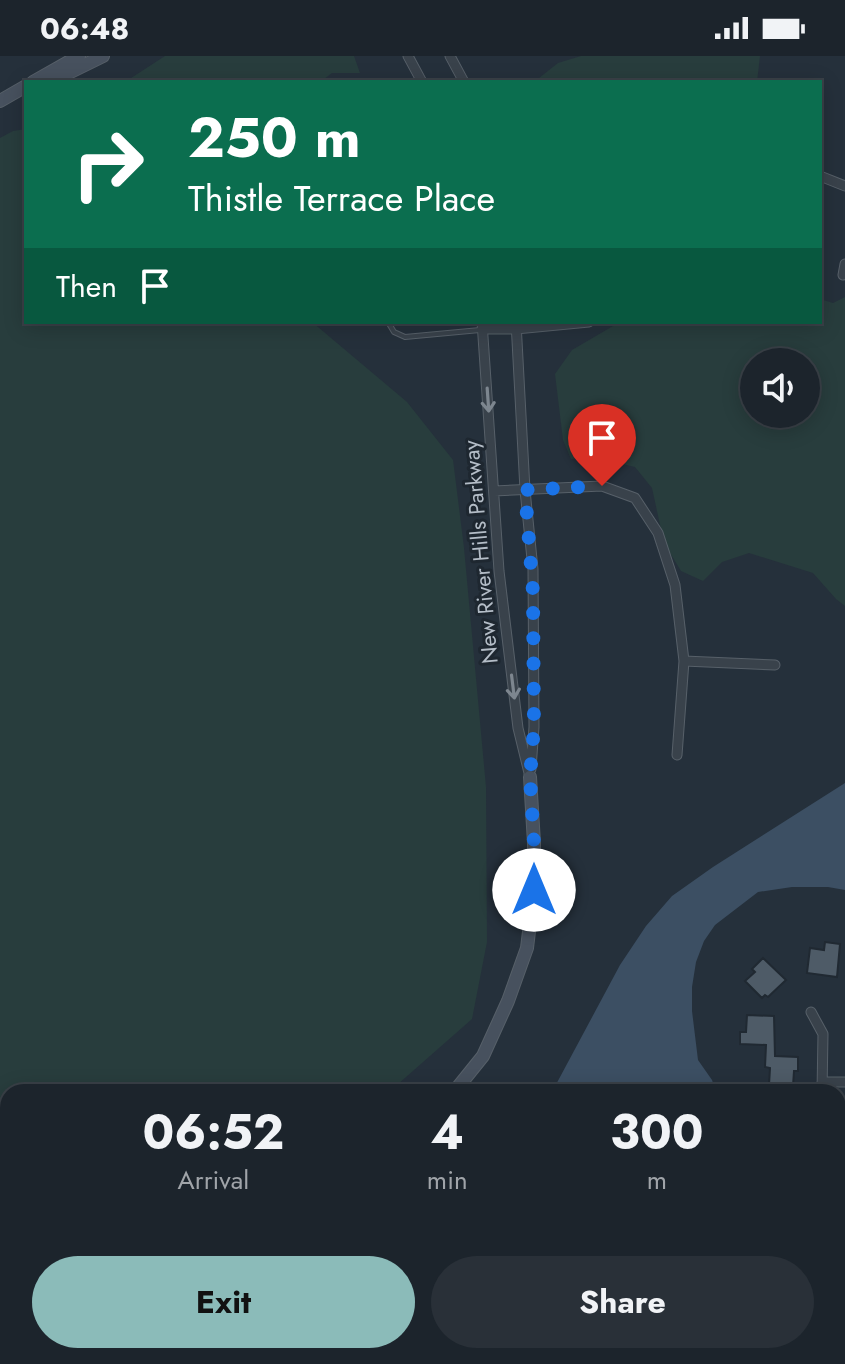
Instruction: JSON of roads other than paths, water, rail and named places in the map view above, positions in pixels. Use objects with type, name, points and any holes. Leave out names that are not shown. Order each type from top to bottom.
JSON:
[{"type":"street","points":[[37,80],[79,56]]},
{"type":"street","points":[[54,80],[103,56]]},
{"type":"street","points":[[408,56],[421,80]]},
{"type":"street","points":[[450,56],[463,80]]},
{"type":"street","points":[[0,102],[24,87]]},
{"type":"street","points":[[0,102],[24,94]]},
{"type":"street","points":[[822,177],[845,186]]},
{"type":"street","points":[[843,275],[845,264]]},
{"type":"street","points":[[482,326],[540,324]]},
{"type":"street","name":"New River Hills Parkway","points":[[460,1084],[483,1056],[508,1001],[527,948],[534,890],[530,777],[534,727],[533,569],[525,490],[516,325]]},
{"type":"street","name":"New River Hills Parkway","points":[[482,326],[499,571],[518,728],[530,777]]},
{"type":"street","points":[[494,491],[602,486],[635,498],[658,533],[675,585],[684,661],[677,755]]},
{"type":"street","points":[[684,661],[775,665]]},
{"type":"street","points":[[811,1012],[823,1034],[822,1084]]},
{"type":"lane","points":[[389,324],[394,332],[405,337],[482,326]]},
{"type":"water","points":[[845,783],[845,890],[792,887],[758,892],[715,925],[704,941],[696,962],[692,1011],[698,1060],[713,1084],[556,1084],[620,965],[646,926],[672,896]]}]
